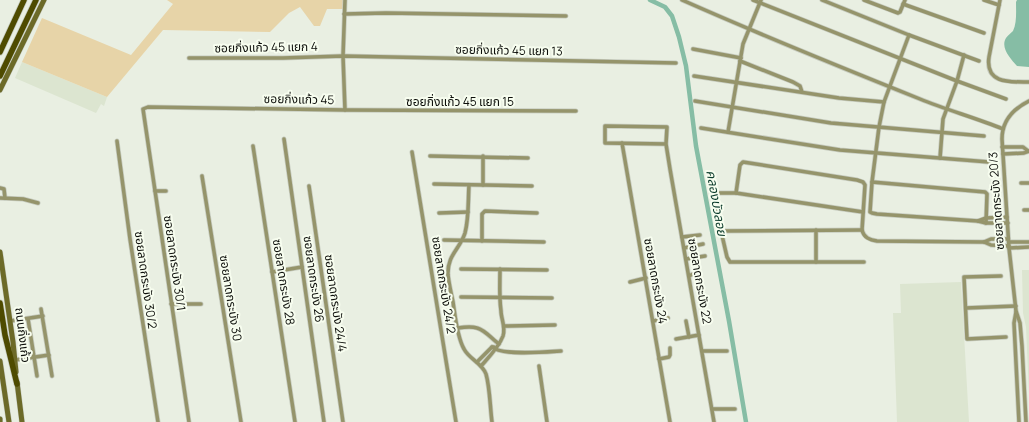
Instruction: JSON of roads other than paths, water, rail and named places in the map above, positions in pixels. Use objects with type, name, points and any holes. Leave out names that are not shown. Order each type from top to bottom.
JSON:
[{"type":"main road","points":[[0,50],[24,0]]},
{"type":"main road","points":[[0,76],[36,0]]},
{"type":"main road","points":[[0,90],[44,0]]},
{"type":"main road","name":"ถนนกิ่งแก้ว","points":[[0,252],[22,422]]},
{"type":"main road","points":[[0,303],[5,335],[17,384]]},
{"type":"main road","points":[[0,361],[9,422]]},
{"type":"street","name":"ซอยกิ่งแก้ว 45","points":[[144,108],[345,110],[343,56],[345,0]]},
{"type":"street","points":[[682,0],[785,45],[889,87],[1003,129]]},
{"type":"street","points":[[753,0],[1006,99]]},
{"type":"street","points":[[822,0],[909,35],[979,60]]},
{"type":"street","points":[[864,0],[897,13],[900,12],[904,2],[984,33]]},
{"type":"street","points":[[984,0],[998,4]]},
{"type":"street","points":[[1000,0],[998,4],[989,60],[990,70],[994,76],[1003,81],[1029,82]]},
{"type":"street","points":[[728,132],[743,44],[761,2]]},
{"type":"street","points":[[344,14],[386,13],[566,16]]},
{"type":"street","points":[[909,35],[884,102],[875,152],[870,210],[872,213],[978,221],[986,223],[1008,223]]},
{"type":"street","points":[[693,49],[741,59],[793,82],[800,86],[802,92]]},
{"type":"street","points":[[940,158],[946,109],[957,81],[964,55]]},
{"type":"street","name":"ซอยกิ่งแก้ว 45 แยก 4","points":[[189,58],[283,58],[343,56]]},
{"type":"street","name":"ซอยกิ่งแก้ว 45 แยก 13","points":[[343,56],[676,63]]},
{"type":"street","points":[[694,76],[851,99],[884,102]]},
{"type":"street","points":[[695,101],[831,123],[984,136]]},
{"type":"street","name":"ซอยลาดกระบัง 20/3","points":[[1019,422],[1014,323],[1016,306],[1009,244],[1002,135],[1003,129],[1012,112],[1029,101]]},
{"type":"street","name":"ซอยลาดกระบัง 30/1","points":[[144,108],[143,110],[189,422]]},
{"type":"street","name":"ซอยกิ่งแก้ว 45 แยก 15","points":[[345,110],[576,111]]},
{"type":"street","name":"ซอยลาดกระบัง 22","points":[[622,143],[605,143],[605,126],[667,127],[666,144],[714,422]]},
{"type":"street","points":[[702,128],[840,150],[989,162]]},
{"type":"street","name":"ซอยลาดกระบัง 26","points":[[284,139],[324,422]]},
{"type":"street","name":"ซอยลาดกระบัง 30/2","points":[[117,141],[130,240],[158,422]]},
{"type":"street","points":[[622,143],[666,144]]},
{"type":"street","name":"ซอยลาดกระบัง 24","points":[[622,143],[670,422]]},
{"type":"street","name":"ซอยลาดกระบัง 28","points":[[253,146],[295,422]]},
{"type":"street","points":[[1002,147],[1023,147],[1028,151],[1024,154],[1003,154]]},
{"type":"street","name":"ซอยลาดกระบัง 24/2","points":[[412,152],[456,422]]},
{"type":"street","points":[[430,156],[528,158]]},
{"type":"street","points":[[483,156],[483,185]]},
{"type":"street","points":[[736,193],[740,165],[743,162],[863,182],[865,185],[862,230],[865,237],[869,239],[877,241],[984,242],[991,245],[1029,242]]},
{"type":"street","name":"ซอยลาดกระบัง 30","points":[[202,176],[241,422]]},
{"type":"street","points":[[872,182],[985,192],[987,194],[986,223]]},
{"type":"street","points":[[1021,183],[1029,183]]},
{"type":"street","points":[[434,184],[532,186]]},
{"type":"street","points":[[469,185],[466,229],[462,240],[448,264],[448,275],[462,346],[465,351],[481,366],[485,373],[488,384],[492,422]]},
{"type":"street","name":"ซอยลาดกระบัง 24/4","points":[[309,186],[343,422]]},
{"type":"street","points":[[0,188],[4,190],[5,198]]},
{"type":"street","points":[[155,191],[166,191]]},
{"type":"street","points":[[863,212],[736,193],[715,194],[721,231],[727,257],[730,262],[864,262]]},
{"type":"street","points":[[0,198],[23,199],[38,203]]},
{"type":"street","points":[[1024,210],[1029,210]]},
{"type":"street","points":[[482,241],[482,214],[485,211],[538,213]]},
{"type":"street","points":[[439,213],[468,212]]},
{"type":"street","points":[[978,221],[986,218],[1007,217]]},
{"type":"street","points":[[816,230],[816,262]]},
{"type":"street","points":[[721,231],[862,230]]},
{"type":"street","points":[[682,237],[700,235]]},
{"type":"street","points":[[984,242],[991,239],[1029,247]]},
{"type":"street","points":[[444,240],[544,242]]},
{"type":"street","points":[[684,248],[703,244]]},
{"type":"street","points":[[686,259],[705,256]]},
{"type":"street","points":[[272,272],[302,267]]},
{"type":"street","points":[[689,276],[695,273],[698,268]]},
{"type":"street","points":[[461,269],[547,270]]},
{"type":"street","points":[[477,362],[498,345],[503,335],[504,326],[501,313],[500,269]]},
{"type":"street","points":[[1002,276],[964,277],[967,339],[1006,337]]},
{"type":"street","points":[[630,282],[646,278]]},
{"type":"street","points":[[461,297],[552,298]]},
{"type":"street","points":[[171,304],[201,304]]},
{"type":"street","points":[[966,308],[1016,306]]},
{"type":"street","points":[[41,309],[52,376]]},
{"type":"street","name":"ซอยลาดกระบัง 20/3","points":[[1016,311],[1020,323],[1024,365],[1026,422]]},
{"type":"street","points":[[10,321],[43,316]]},
{"type":"street","points":[[653,321],[668,318]]},
{"type":"street","points":[[28,319],[37,376]]},
{"type":"street","points":[[686,321],[689,337]]},
{"type":"street","points":[[504,326],[555,324]]},
{"type":"street","points":[[458,328],[477,327],[498,345]]},
{"type":"street","points":[[676,339],[699,335]]},
{"type":"street","points":[[1015,346],[1022,346]]},
{"type":"street","points":[[659,359],[670,357],[670,348]]},
{"type":"street","points":[[494,349],[504,352],[561,351]]},
{"type":"street","points":[[481,366],[494,349]]},
{"type":"street","points":[[702,351],[727,351]]},
{"type":"street","points":[[15,360],[49,354]]},
{"type":"street","points":[[1016,365],[1024,365]]},
{"type":"street","points":[[539,366],[547,422]]},
{"type":"street","points":[[712,409],[735,409]]},
{"type":"waterway","name":"คลองบัวลอย","points":[[650,0],[665,7],[672,16],[686,66],[696,146],[729,321],[746,422]]}]
